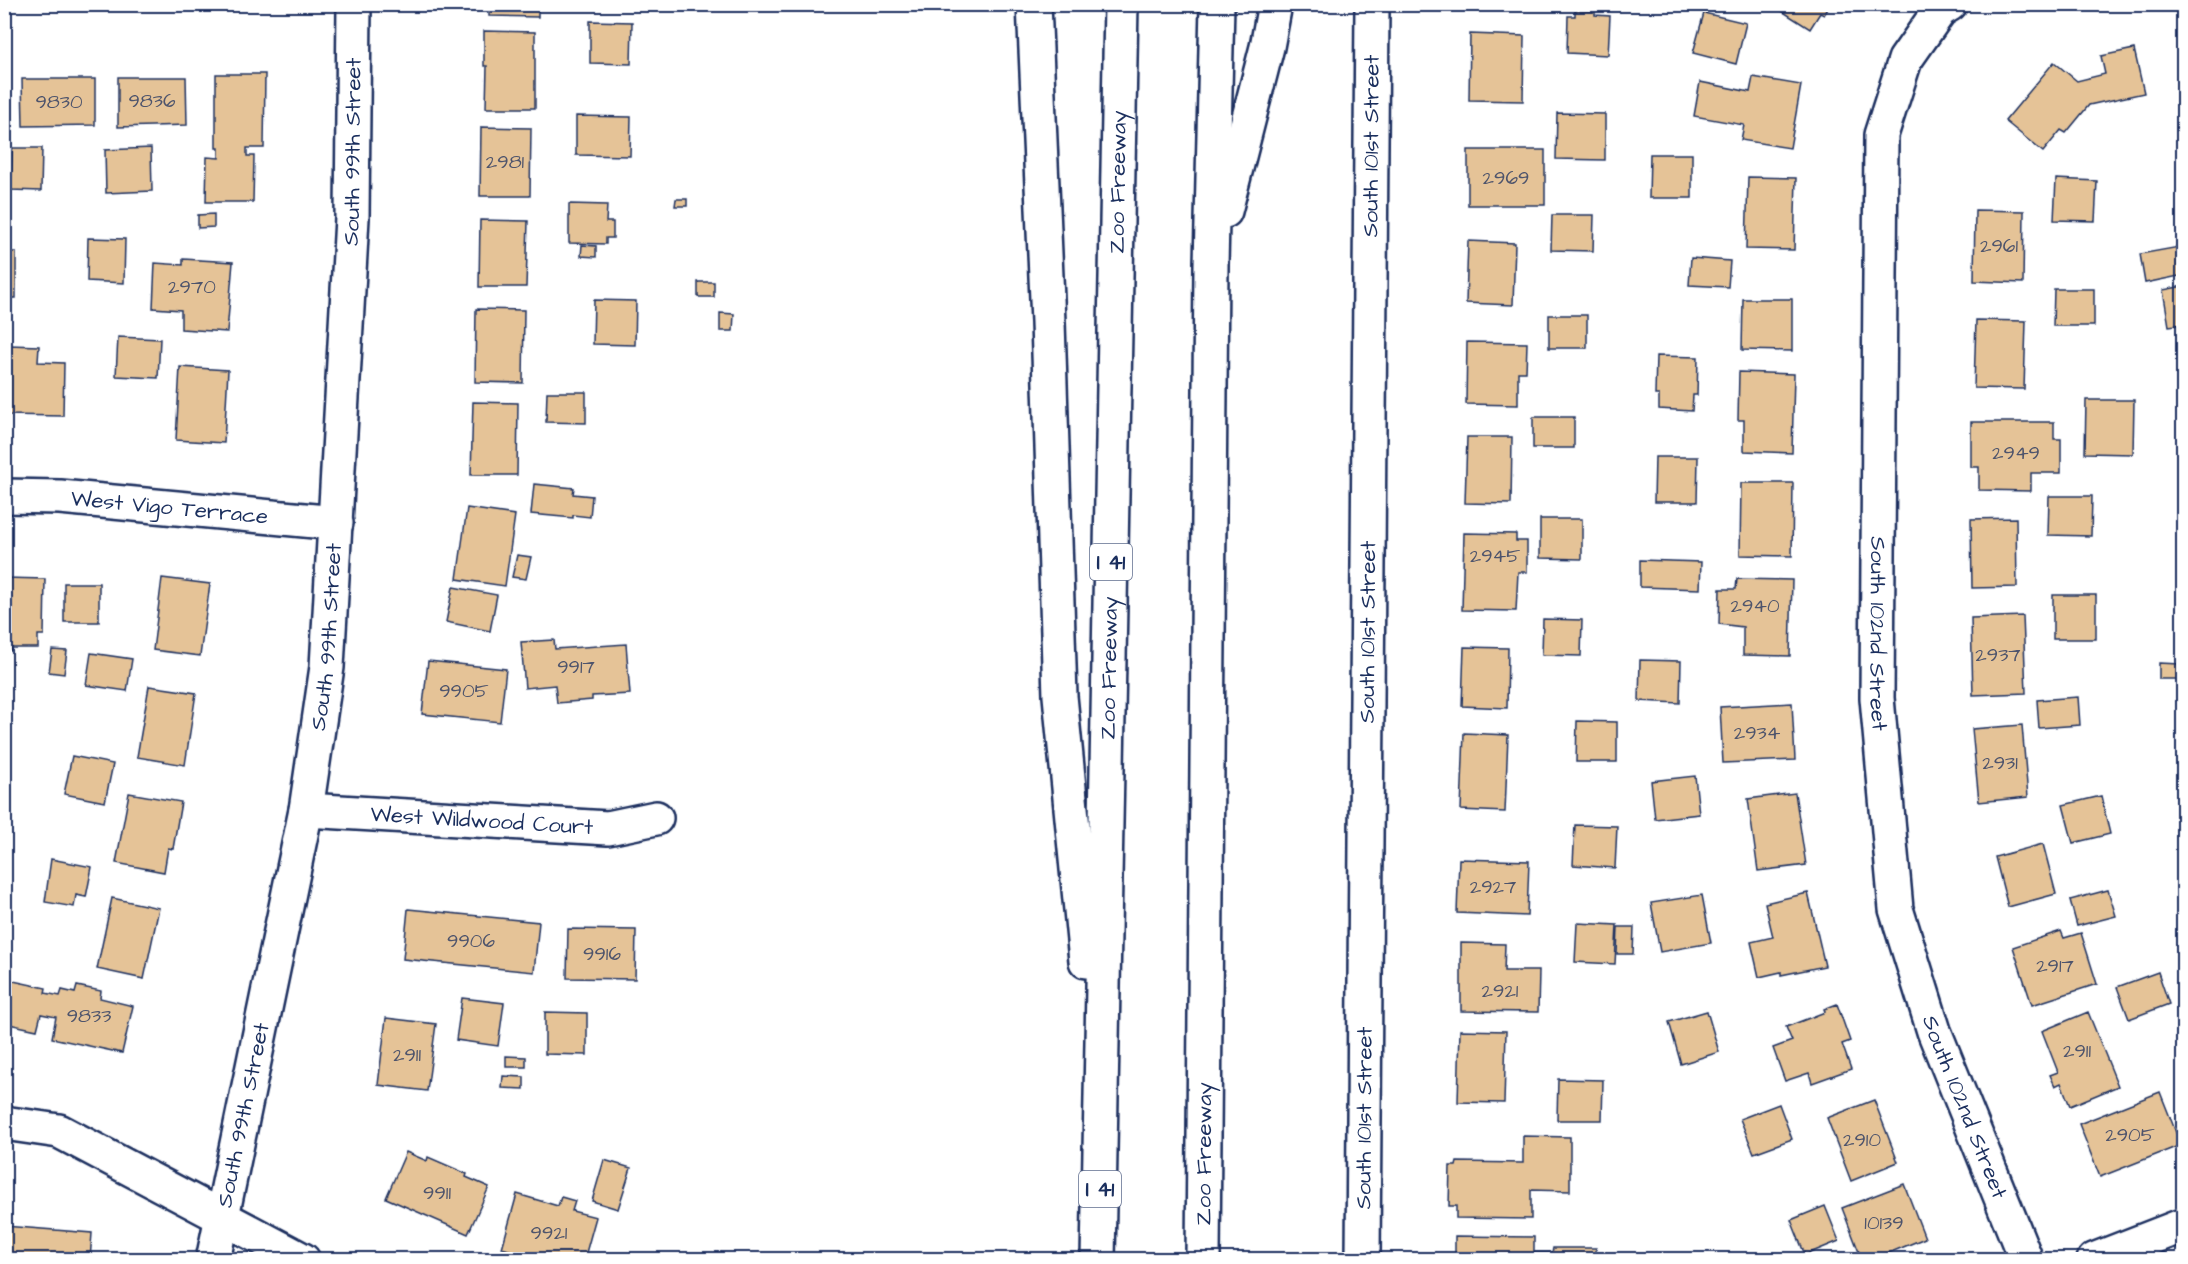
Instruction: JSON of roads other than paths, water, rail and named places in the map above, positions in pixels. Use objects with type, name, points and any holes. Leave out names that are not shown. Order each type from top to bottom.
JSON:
[{"type":"main road","name":"South 99th Street","points":[[213,1260],[306,810],[327,667],[352,219],[354,4]]},
{"type":"main road","points":[[1034,4],[1049,334],[1060,696],[1101,1119]]},
{"type":"main road","name":"Zoo Freeway","points":[[1098,1260],[1121,4]]},
{"type":"main road","name":"Zoo Freeway","points":[[1203,1260],[1211,265],[1217,4]]},
{"type":"main road","points":[[1211,265],[1268,47],[1275,4]]},
{"type":"main road","name":"South 101st Street","points":[[1363,1260],[1372,4]]},
{"type":"main road","name":"South 102nd Street","points":[[1950,4],[1940,10],[1905,60],[1881,135],[1877,698],[1896,909],[1934,1031],[2026,1260]]},
{"type":"main road","name":"West Vigo Terrace","points":[[4,496],[60,497],[336,523]]},
{"type":"main road","name":"West Wildwood Court","points":[[306,810],[608,828],[656,818]]},
{"type":"main road","points":[[4,1123],[59,1131],[303,1260]]},
{"type":"main road","points":[[2094,1260],[2184,1225]]}]
